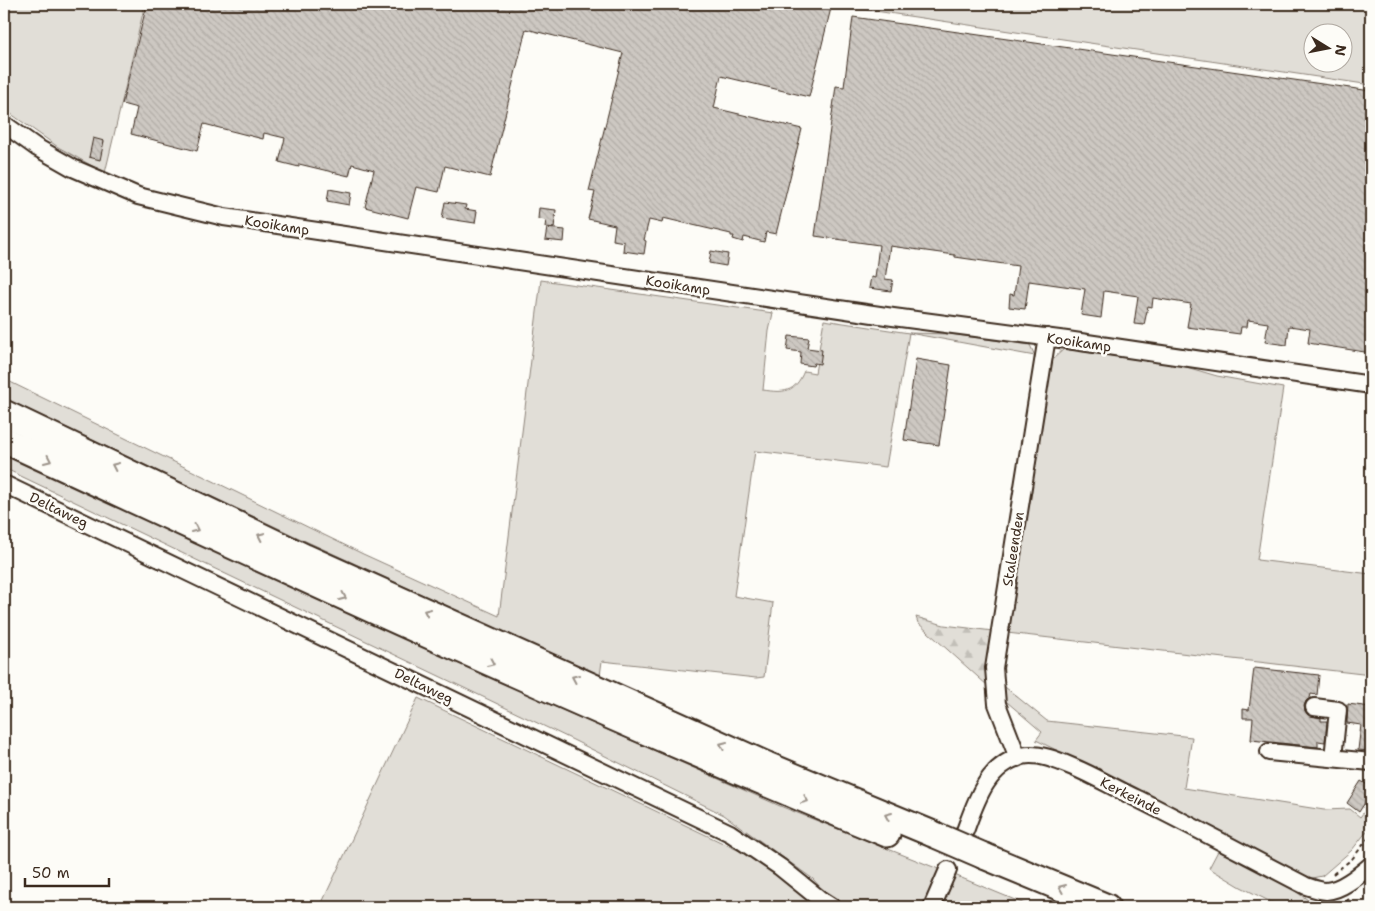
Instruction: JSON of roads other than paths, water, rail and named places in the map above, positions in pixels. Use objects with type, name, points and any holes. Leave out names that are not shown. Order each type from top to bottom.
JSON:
[{"type":"highway","points":[[4,413],[305,557],[768,765],[930,842]]},
{"type":"highway","points":[[4,440],[298,577],[760,781],[930,842],[981,863],[1107,907]]},
{"type":"highway","points":[[981,863],[1064,907]]},
{"type":"street","name":"Kooikamp","points":[[4,124],[36,147],[73,168],[138,196],[224,217],[892,317],[1047,337],[1371,385]]},
{"type":"street","name":"Staleenden","points":[[1018,758],[997,704],[994,668],[1047,337]]},
{"type":"street","name":"Deltaweg","points":[[4,484],[730,833],[780,867],[832,907]]},
{"type":"street","points":[[1314,707],[1338,710],[1333,758]]},
{"type":"street","points":[[1269,752],[1371,762]]},
{"type":"street","name":"Kerkeinde","points":[[964,831],[979,793],[988,780],[1005,763],[1023,756],[1044,757],[1073,767],[1306,886],[1325,891],[1336,888],[1371,865]]},
{"type":"street","points":[[932,907],[948,870]]}]
